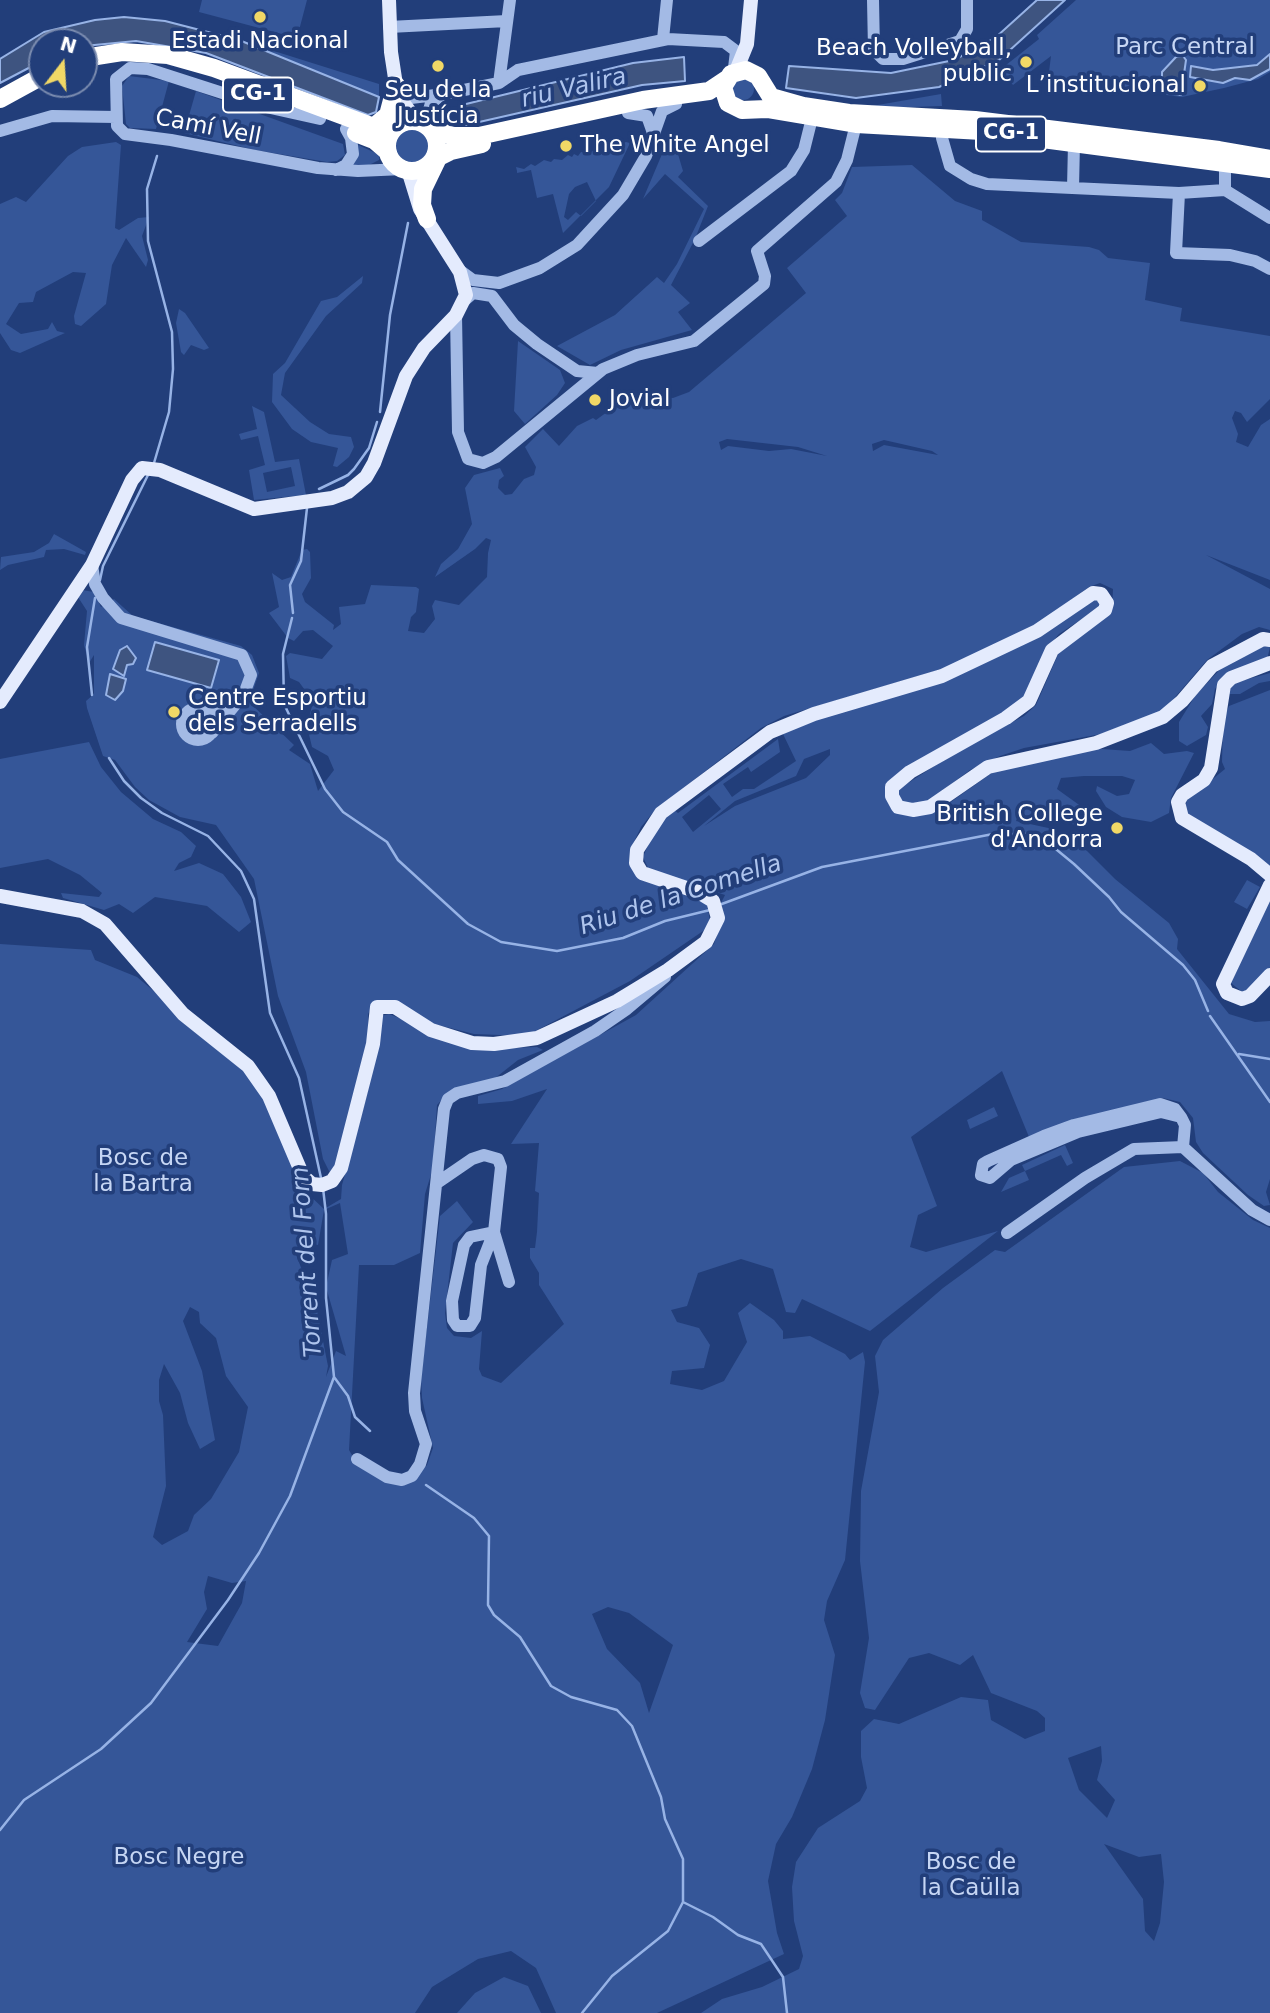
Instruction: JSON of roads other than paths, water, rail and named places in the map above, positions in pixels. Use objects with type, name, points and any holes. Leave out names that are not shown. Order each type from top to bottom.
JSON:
[{"type":"highway","name":"CG-1","points":[[98,56],[122,52],[168,55],[214,68],[368,126],[395,127]]},
{"type":"highway","name":"CG-1","points":[[122,52],[176,64],[374,140],[406,170]]},
{"type":"highway","points":[[389,154],[395,127],[424,124],[453,136],[479,136],[643,100],[700,93],[731,75],[746,70],[759,79],[762,97],[751,109],[740,110],[730,105],[676,104],[451,151],[430,163],[406,170]]},
{"type":"highway","points":[[730,105],[723,92],[731,75]]},
{"type":"highway","name":"CG-1","points":[[759,79],[777,100],[803,106],[849,113],[975,120],[1219,150],[1270,159]]},
{"type":"highway","points":[[0,99],[28,84]]},
{"type":"highway","points":[[368,126],[376,125],[388,115],[396,85]]},
{"type":"highway","name":"CG-1","points":[[751,109],[856,124],[943,127],[1270,169]]},
{"type":"highway","points":[[424,124],[437,142],[430,163]]},
{"type":"highway","points":[[427,219],[422,205],[425,180],[434,163],[451,151]]},
{"type":"main road","points":[[389,0],[389,27],[400,111],[395,127]]},
{"type":"main road","points":[[731,75],[747,44],[751,0]]},
{"type":"main road","points":[[747,44],[759,79]]},
{"type":"main road","points":[[396,85],[406,111],[424,124]]},
{"type":"main road","points":[[417,201],[418,182],[430,163]]},
{"type":"main road","points":[[0,702],[92,565],[138,471],[151,467],[254,509],[348,492],[366,477],[374,463],[406,376],[424,348],[457,315],[465,300],[465,287],[458,269],[417,201],[406,170]]},
{"type":"main road","points":[[0,895],[82,911],[105,924],[183,1014],[248,1066],[269,1096],[303,1176],[321,1185],[332,1181],[341,1168],[373,1044],[374,1011],[379,1006],[395,1007],[440,1033],[472,1043],[494,1044],[537,1038],[570,1025],[668,970],[712,934],[718,918],[717,906],[698,892],[642,873],[635,858],[639,844],[661,813],[770,732],[814,714],[942,676],[1037,631],[1093,593],[1101,594],[1107,603],[1105,610],[1052,650],[1029,701],[1006,718],[910,772],[892,787],[892,796],[898,807],[913,810],[930,807],[988,767],[1096,743],[1163,718],[1212,666],[1263,639],[1270,640]]},
{"type":"main road","points":[[1270,663],[1231,678],[1224,685],[1211,768],[1203,780],[1182,794],[1178,802],[1182,818],[1251,859],[1270,874]]},
{"type":"main road","points":[[1270,885],[1223,984],[1227,993],[1242,999],[1250,996],[1270,975]]},
{"type":"street","points":[[499,83],[510,0]]},
{"type":"street","points":[[663,39],[667,0]]},
{"type":"street","points":[[873,0],[874,50],[883,59],[903,59],[960,41],[967,29],[967,0]]},
{"type":"street","points":[[389,27],[507,20]]},
{"type":"street","points":[[396,85],[402,94],[411,98],[444,94],[499,83],[518,70],[663,39],[704,39],[731,46],[737,56],[731,75]]},
{"type":"street","points":[[117,121],[116,79],[123,70],[138,68],[174,75],[266,107],[320,119]]},
{"type":"street","points":[[424,124],[432,103],[444,94]]},
{"type":"street","points":[[481,283],[520,276],[559,257],[599,224],[631,183],[662,111],[676,104]]},
{"type":"street","points":[[628,113],[646,116],[653,127],[653,136]]},
{"type":"street","name":"Camí Vell","points":[[0,131],[52,116],[117,121],[125,134],[171,140],[279,163],[358,172],[406,170]]},
{"type":"street","points":[[699,241],[791,171],[804,150],[812,118]]},
{"type":"street","points":[[457,315],[458,432],[468,459],[483,463],[496,457],[598,373],[627,358],[694,341],[764,284],[765,276],[757,251],[836,182],[847,160],[856,124]]},
{"type":"street","points":[[943,127],[942,138],[950,166],[971,180],[1001,187],[1179,193],[1225,190],[1270,218]]},
{"type":"street","points":[[336,170],[346,165],[352,154],[351,138],[346,129]]},
{"type":"street","points":[[1073,188],[1074,143]]},
{"type":"street","points":[[358,172],[377,167],[389,154]]},
{"type":"street","points":[[1225,162],[1225,190]]},
{"type":"street","points":[[1179,193],[1176,253],[1230,255],[1255,261],[1270,269]]},
{"type":"street","points":[[458,269],[495,291],[502,310]]},
{"type":"street","points":[[502,310],[503,293],[520,276]]},
{"type":"street","points":[[465,300],[473,293],[487,294],[496,300],[521,331],[579,377]]},
{"type":"street","points":[[567,397],[579,377],[598,373]]},
{"type":"street","points":[[92,565],[95,584],[106,604],[121,618],[132,624],[242,655],[251,675],[244,694],[212,733],[198,740],[184,732],[183,716],[191,709],[221,709],[244,694]]},
{"type":"street","points":[[201,708],[213,718],[212,733]]},
{"type":"street","points":[[358,1459],[387,1477],[402,1480],[412,1476],[420,1464],[426,1444],[415,1411],[414,1393],[444,1109],[448,1099],[457,1093],[505,1081],[595,1031],[627,1009],[666,976],[668,970]]},
{"type":"street","points":[[1181,1117],[1161,1112],[1078,1132],[1011,1160],[990,1178],[981,1175],[983,1164],[988,1161],[1074,1125],[1160,1104],[1175,1109],[1181,1117],[1185,1132],[1183,1147]]},
{"type":"street","points":[[1007,1233],[1085,1178],[1135,1149],[1183,1147],[1252,1210],[1270,1220]]},
{"type":"street","points":[[437,1183],[472,1159],[484,1155],[498,1159],[501,1167],[494,1232],[481,1265],[475,1318],[470,1326],[457,1326],[453,1320],[452,1301],[464,1245],[470,1237],[494,1232]]},
{"type":"street","points":[[494,1232],[509,1282]]},
{"type":"water","points":[[1037,0],[1065,0],[999,60],[939,87],[856,98],[786,88],[789,66],[891,73],[954,60],[995,38]]},
{"type":"water","points":[[124,17],[165,21],[239,40],[379,97],[376,112],[368,115],[206,53],[136,41],[98,45],[98,28],[61,28]]},
{"type":"water","points":[[28,42],[28,68],[0,83],[0,59]]},
{"type":"water","points":[[1270,54],[1270,69],[1250,80],[1235,78],[1223,83],[1190,77],[1191,66],[1213,70],[1257,65]]},
{"type":"water","points":[[1183,56],[1186,60],[1181,95],[1166,93],[1162,86],[1162,72],[1176,57]]},
{"type":"water","name":"riu Valira","points":[[684,57],[685,81],[642,85],[466,125],[462,105],[633,63]]},
{"type":"water","points":[[155,642],[219,660],[211,688],[147,670]]},
{"type":"water","points":[[127,646],[136,658],[133,664],[127,665],[124,676],[113,669],[120,650]]},
{"type":"water","points":[[110,674],[126,679],[123,691],[115,700],[106,695]]},
{"type":"waterway","name":"Torrent del Forn","points":[[154,463],[169,412],[173,369],[172,332],[148,241],[147,189],[157,156]]},
{"type":"waterway","name":"Riu de la Comella","points":[[380,412],[390,315],[408,223]]},
{"type":"waterway","name":"Riu de la Comella","points":[[319,489],[348,475],[354,469],[369,448],[377,422]]},
{"type":"waterway","name":"Torrent del Forn","points":[[100,580],[103,566],[148,475]]},
{"type":"waterway","name":"Riu de la Comella","points":[[293,613],[290,585],[301,561],[307,508]]},
{"type":"waterway","name":"Torrent del Forn","points":[[92,695],[87,647],[95,598]]},
{"type":"waterway","name":"Riu de la Comella","points":[[292,618],[283,654],[284,704],[325,789],[343,812],[387,842],[398,860],[468,924],[501,942],[557,951],[623,938],[665,921],[710,910]]},
{"type":"waterway","name":"Torrent del Forn","points":[[109,758],[124,781],[141,798],[162,813],[208,836],[241,871],[254,899],[270,1013],[299,1078],[321,1178]]},
{"type":"waterway","name":"Riu de la Comella","points":[[719,905],[822,867],[993,834],[1029,834],[1046,841],[1074,864],[1121,912],[1183,965],[1195,980],[1208,1011]]},
{"type":"waterway","points":[[1210,1016],[1270,1102]]},
{"type":"waterway","points":[[1239,1054],[1270,1059]]},
{"type":"waterway","points":[[0,1830],[24,1800],[101,1749],[151,1703],[228,1600],[259,1553],[290,1496],[334,1377],[326,1298],[326,1214],[323,1188]]},
{"type":"waterway","points":[[334,1377],[348,1396],[355,1417],[370,1431]]},
{"type":"waterway","points":[[426,1485],[474,1518],[489,1536],[488,1605],[494,1615],[520,1637],[551,1686],[571,1697],[617,1710],[632,1726],[661,1797],[665,1819],[683,1859],[683,1902],[668,1931],[612,1976],[582,2013]]},
{"type":"waterway","points":[[683,1902],[713,1917],[738,1935],[761,1944],[783,1977],[787,2013]]},
{"type":"place","name":"Estadi Nacional","points":[[260,17]]},
{"type":"place","name":"Beach Volleyball, public","points":[[1026,62]]},
{"type":"place","name":"Seu de la Justícia","points":[[438,66]]},
{"type":"place","name":"L’institucional","points":[[1200,86]]},
{"type":"place","name":"The White Angel","points":[[566,146]]},
{"type":"place","name":"Jovial","points":[[595,400]]},
{"type":"place","name":"Centre Esportiu dels Serradells","points":[[174,712]]},
{"type":"place","name":"British College d'Andorra","points":[[1117,828]]},
{"type":"park label","name":"Parc Central","points":[[1185,48]]},
{"type":"park label","name":"Bosc de la Bartra","points":[[143,1172]]},
{"type":"park label","name":"Bosc Negre","points":[[179,1858]]},
{"type":"park label","name":"Bosc de la Caülla","points":[[971,1876]]}]
